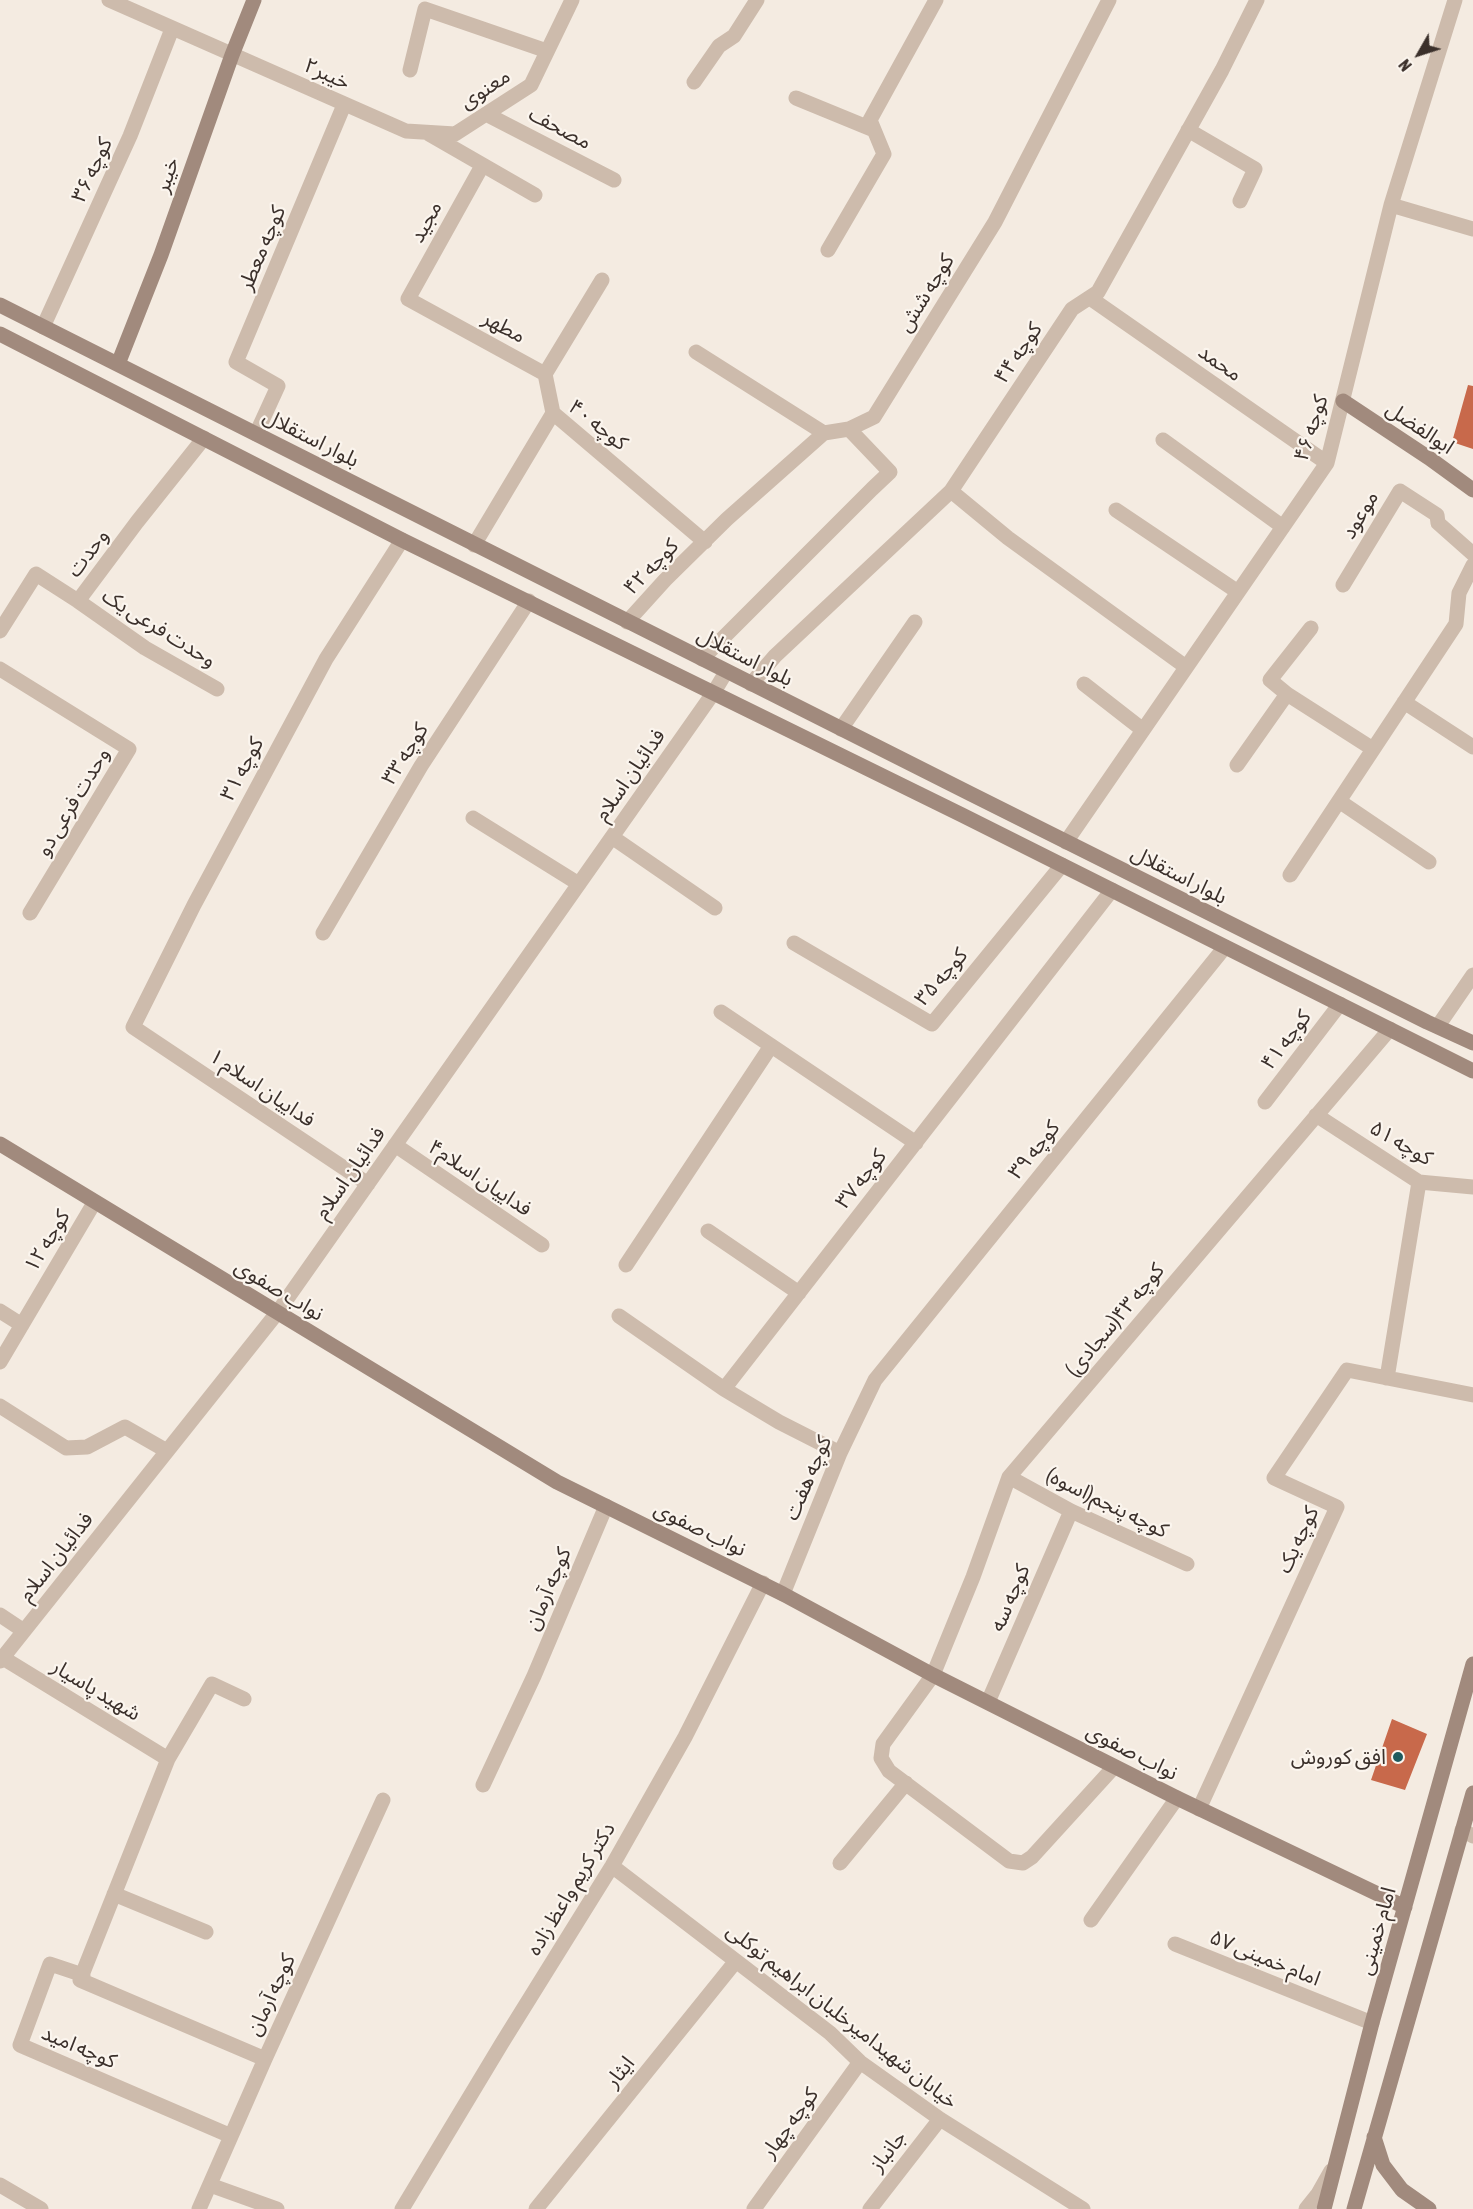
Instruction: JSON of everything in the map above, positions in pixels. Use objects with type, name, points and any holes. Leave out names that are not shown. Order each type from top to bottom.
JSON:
[{"type":"main road","name":"خیبر","points":[[118,364],[161,255],[232,55],[254,0]]},
{"type":"main road","name":"بلوار استقلال","points":[[0,305],[726,672],[1473,1042]]},
{"type":"main road","name":"بلوار استقلال","points":[[0,334],[402,540],[714,692],[1473,1071]]},
{"type":"main road","name":"ابوالفضل","points":[[1343,401],[1473,490]]},
{"type":"main road","name":"نواب صفوی","points":[[0,1144],[556,1482],[783,1593],[933,1675],[1114,1767],[1405,1907]]},
{"type":"main road","name":"امام خمینی","points":[[1323,2209],[1372,2023],[1473,1664]]},
{"type":"main road","points":[[1354,2209],[1374,2136],[1468,1833],[1473,1793]]},
{"type":"main road","points":[[1374,2136],[1383,2165],[1402,2190],[1429,2209]]},
{"type":"street","name":"خیبر۲","points":[[109,0],[406,131]]},
{"type":"street","name":"معنوی","points":[[406,131],[455,134],[531,85],[572,0]]},
{"type":"street","points":[[694,82],[719,46],[734,36],[757,0]]},
{"type":"street","points":[[828,250],[884,154],[870,120],[936,0]]},
{"type":"street","name":"کوچه شش","points":[[824,433],[849,429],[874,417],[995,222],[1109,0]]},
{"type":"street","name":"کوچه ۴۴","points":[[751,684],[775,656],[951,491],[1072,309],[1098,292],[1257,0]]},
{"type":"street","name":"کوچه ۴۶","points":[[1066,842],[1327,463],[1391,205],[1455,0]]},
{"type":"street","points":[[410,69],[425,9],[547,51]]},
{"type":"street","name":"کوچه ۳۶","points":[[43,327],[130,136],[172,29]]},
{"type":"street","points":[[796,98],[874,130]]},
{"type":"street","name":"کوچه معطر","points":[[256,434],[279,386],[236,362],[344,105]]},
{"type":"street","name":"مصحف","points":[[486,114],[614,180]]},
{"type":"street","points":[[1188,130],[1255,169],[1240,201]]},
{"type":"street","points":[[427,133],[535,195]]},
{"type":"street","name":"مجید","points":[[408,299],[482,166]]},
{"type":"street","points":[[1391,205],[1473,229]]},
{"type":"street","points":[[553,413],[546,374],[602,280]]},
{"type":"street","name":"محمد","points":[[1090,298],[1327,463]]},
{"type":"street","name":"مطهر","points":[[408,299],[546,374]]},
{"type":"street","points":[[696,352],[824,433],[727,519],[705,542]]},
{"type":"street","name":"کوچه ۴۰","points":[[474,545],[553,413],[705,542]]},
{"type":"street","points":[[702,659],[890,472],[849,429]]},
{"type":"street","name":"وحدت","points":[[0,631],[36,574],[78,601],[204,438]]},
{"type":"street","points":[[1163,441],[1283,527]]},
{"type":"street","name":"موعود","points":[[1343,585],[1400,490],[1437,514],[1438,523],[1473,554]]},
{"type":"street","points":[[951,491],[1008,538],[1186,667]]},
{"type":"street","points":[[1116,510],[1238,592]]},
{"type":"street","name":"کوچه ۳۱","points":[[133,1027],[200,895],[321,668],[402,540]]},
{"type":"street","name":"کوچه ۴۲","points":[[627,622],[665,580],[705,542]]},
{"type":"street","points":[[1290,875],[1456,624],[1459,593],[1473,565]]},
{"type":"street","name":"وحدت فرعی یک","points":[[78,601],[146,648],[217,689]]},
{"type":"street","name":"کوچه ۳۳","points":[[323,933],[421,766],[529,601]]},
{"type":"street","points":[[841,729],[915,622]]},
{"type":"street","points":[[1311,628],[1270,680],[1287,694],[1373,749]]},
{"type":"street","name":"وحدت فرعی دو","points":[[0,669],[129,749],[30,913]]},
{"type":"street","name":"فدائیان اسلام","points":[[1,1660],[277,1313],[726,672]]},
{"type":"street","points":[[1084,684],[1143,730]]},
{"type":"street","points":[[1237,765],[1287,694]]},
{"type":"street","points":[[1404,702],[1473,747]]},
{"type":"street","points":[[1339,801],[1429,862]]},
{"type":"street","points":[[473,818],[579,884]]},
{"type":"street","points":[[612,837],[715,908]]},
{"type":"street","name":"کوچه ۳۵","points":[[794,944],[932,1024],[1062,865]]},
{"type":"street","name":"کوچه ۳۷","points":[[724,1389],[1112,890]]},
{"type":"street","name":"کوچه ۳۹","points":[[875,1380],[1225,946]]},
{"type":"street","points":[[1438,1026],[1473,975]]},
{"type":"street","name":"کوچه ۴۱","points":[[1265,1102],[1340,1004]]},
{"type":"street","points":[[721,1012],[916,1143]]},
{"type":"street","name":"فداییان اسلام ۱","points":[[133,1027],[368,1184]]},
{"type":"street","name":"کوچه ۴۳(سجادی)","points":[[906,1783],[889,1771],[881,1758],[883,1744],[933,1675],[973,1577],[1009,1478],[1390,1029]]},
{"type":"street","points":[[626,1265],[771,1046]]},
{"type":"street","name":"کوچه ۵۱","points":[[1316,1115],[1419,1182],[1473,1187]]},
{"type":"street","name":"فداییان اسلام۴","points":[[395,1145],[542,1245]]},
{"type":"street","points":[[1419,1182],[1387,1378],[1473,1395]]},
{"type":"street","name":"کوچه ۱۲","points":[[0,1362],[94,1203]]},
{"type":"street","points":[[708,1231],[799,1293]]},
{"type":"street","points":[[0,1311],[22,1325]]},
{"type":"street","points":[[619,1316],[724,1389],[779,1422],[840,1453]]},
{"type":"street","name":"کوچه یک","points":[[1199,1809],[1337,1507],[1274,1478],[1347,1370],[1387,1378]]},
{"type":"street","name":"کوچه هفت","points":[[783,1593],[840,1453],[875,1380]]},
{"type":"street","points":[[0,1406],[66,1448],[87,1447],[125,1427],[167,1451]]},
{"type":"street","name":"کوچه پنجم(اسوه)","points":[[1009,1478],[1071,1511],[1187,1564]]},
{"type":"street","name":"کوچه آرمان","points":[[483,1785],[534,1676],[606,1506]]},
{"type":"street","name":"کوچه سه","points":[[988,1702],[1071,1511]]},
{"type":"street","name":"دکتر کریم واعظ زاده","points":[[402,2209],[496,2052],[612,1866],[685,1737],[763,1583]]},
{"type":"street","points":[[0,1616],[24,1631]]},
{"type":"street","name":"شهید پاسیار","points":[[1,1660],[168,1759]]},
{"type":"street","points":[[244,1698],[212,1684],[168,1759],[80,1980],[265,2059]]},
{"type":"street","points":[[840,1863],[906,1783],[1010,1861],[1023,1863],[1032,1857],[1114,1767]]},
{"type":"street","points":[[1091,1920],[1178,1798]]},
{"type":"street","name":"کوچه آرمان","points":[[199,2209],[383,1800]]},
{"type":"street","name":"خیابان شهیدامیرخلبان ابراهیم توکلی","points":[[612,1866],[830,2033],[860,2062],[940,2119],[1083,2209]]},
{"type":"street","points":[[114,1894],[206,1932]]},
{"type":"street","name":"امام خمینی ۵۷","points":[[1175,1944],[1372,2023]]},
{"type":"street","name":"ایثار","points":[[536,2209],[736,1961]]},
{"type":"street","name":"کوچه امید","points":[[82,1975],[50,1964],[20,2045],[231,2136]]},
{"type":"street","name":"کوچه چهار","points":[[754,2209],[860,2062]]},
{"type":"street","name":"جانباز","points":[[870,2209],[940,2119]]},
{"type":"street","points":[[1306,2209],[1318,2194],[1336,2163]]},
{"type":"street","points":[[0,2185],[41,2209]]},
{"type":"street","points":[[210,2185],[277,2209]]},
{"type":"building","points":[[1468,385],[1473,386],[1473,449],[1452,442]]},
{"type":"building","name":"افق کوروش","points":[[1392,1719],[1427,1734],[1405,1790],[1371,1780]]},
{"type":"place","name":"افق کوروش","points":[[1398,1757]]}]
